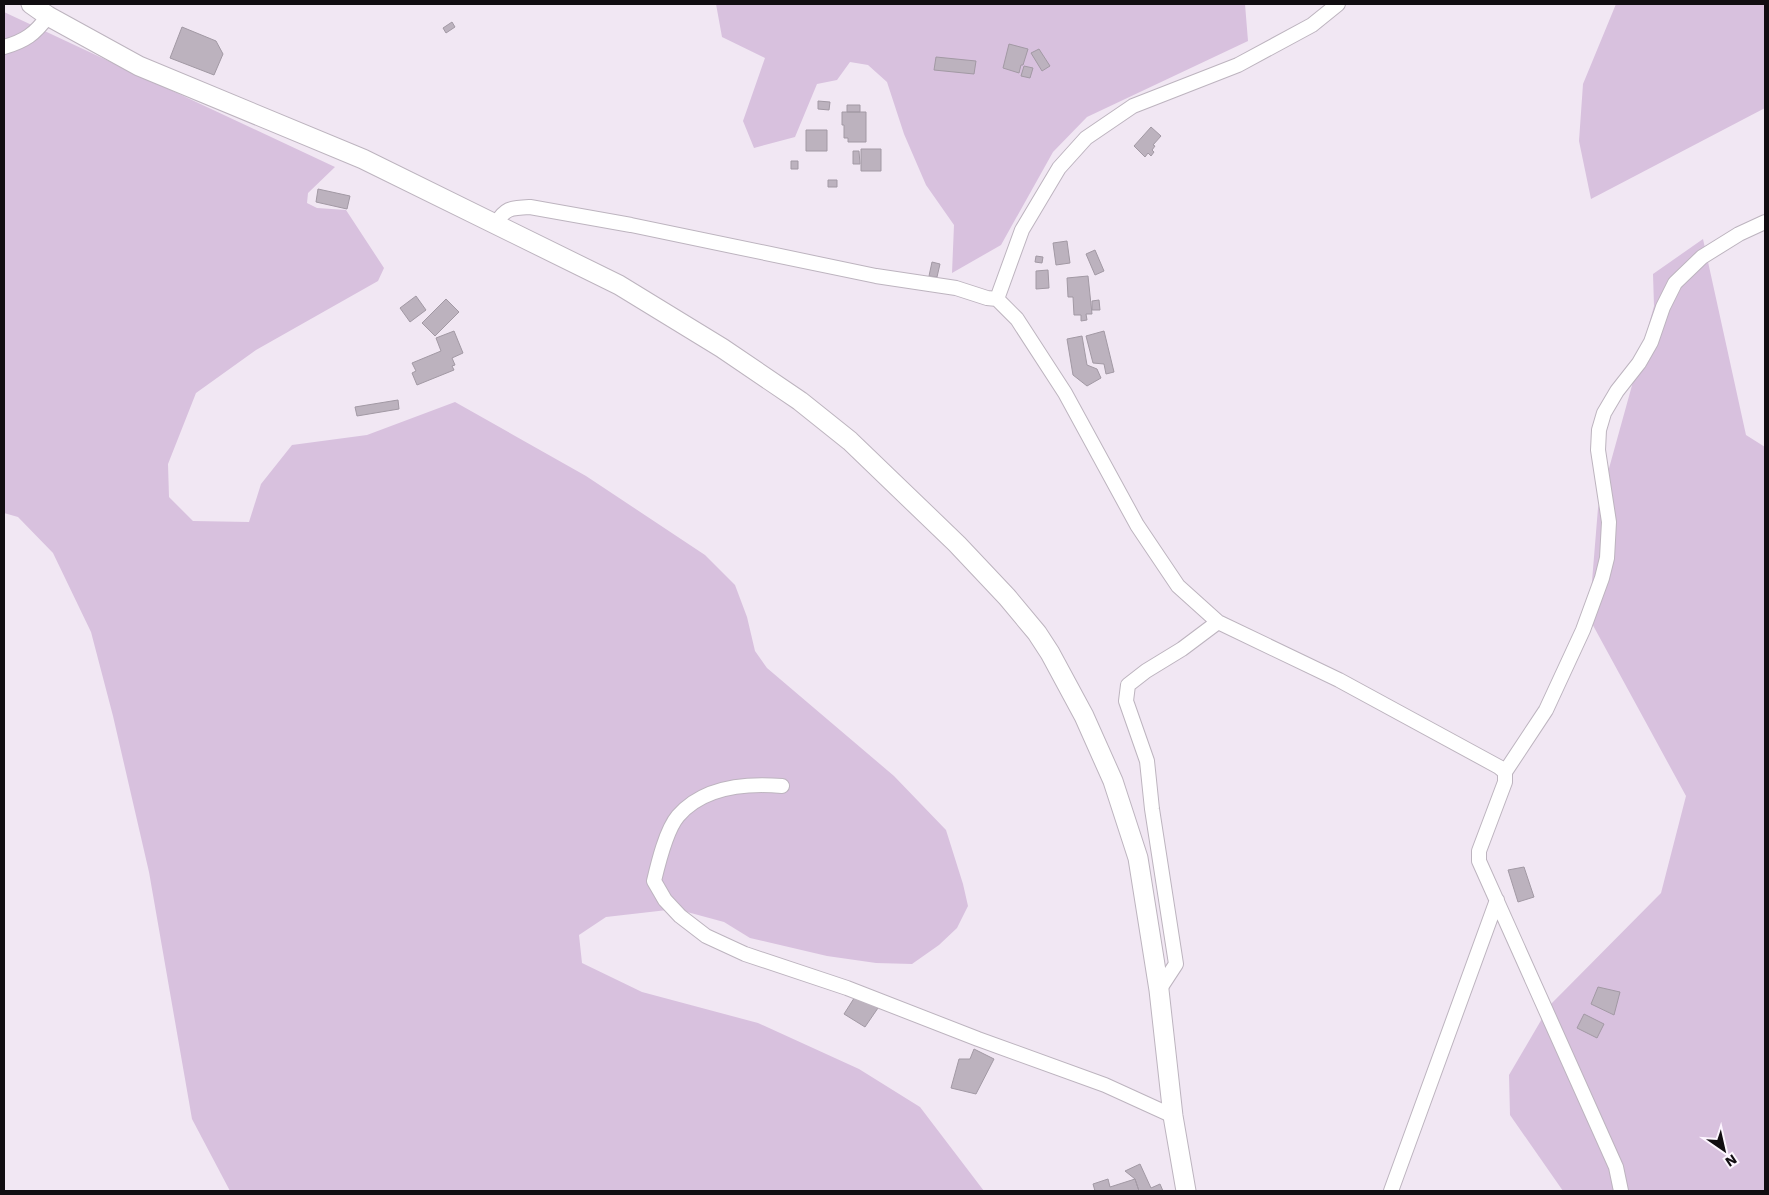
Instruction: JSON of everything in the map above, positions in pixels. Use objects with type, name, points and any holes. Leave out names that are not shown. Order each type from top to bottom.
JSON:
[{"type":"street","points":[[31,4],[48,16],[138,66],[363,158],[619,285],[722,348],[800,401],[850,441],[957,544],[1007,597],[1037,633],[1084,716],[1113,781],[1138,858],[1186,1191]]},
{"type":"street","points":[[997,299],[1022,230],[1059,168],[1086,138],[1132,106],[1238,65],[1312,26],[1338,4]]},
{"type":"street","points":[[4,47],[25,39],[37,31],[48,16]]},
{"type":"street","points":[[495,225],[503,212],[514,208],[530,207],[631,225],[876,276],[956,288],[987,298],[997,299],[1017,319],[1065,393],[1137,525],[1178,586],[1218,622],[1338,680],[1505,772]]},
{"type":"street","points":[[1621,1191],[1616,1167],[1479,861],[1479,851],[1505,782],[1505,772],[1546,710],[1583,630],[1602,578],[1607,558],[1609,522],[1598,450],[1599,430],[1604,413],[1617,391],[1639,363],[1651,342],[1663,307],[1675,283],[1702,258],[1739,234],[1765,222]]},
{"type":"street","points":[[1158,990],[1176,964],[1152,809],[1147,761],[1126,701],[1128,685],[1146,670],[1182,649],[1218,622]]},
{"type":"street","points":[[782,786],[766,784],[732,788],[709,794],[677,816],[666,839],[654,881],[665,900],[680,916],[706,936],[745,954],[847,988],[978,1039],[1105,1085],[1174,1116]]},
{"type":"street","points":[[1391,1191],[1497,900]]},
{"type":"shaded area","points":[[716,4],[1245,4],[1248,41],[1087,117],[1053,152],[1001,245],[952,273],[954,225],[926,185],[904,134],[887,82],[868,65],[850,62],[837,80],[817,84],[795,137],[754,148],[743,121],[765,58],[722,37]]},
{"type":"shaded area","points":[[1616,4],[1765,4],[1765,108],[1591,199],[1579,141],[1583,84]]},
{"type":"shaded area","points":[[4,12],[335,167],[308,193],[307,203],[317,208],[346,210],[384,268],[378,281],[256,350],[196,393],[168,464],[169,497],[193,521],[249,522],[261,484],[292,445],[367,435],[455,402],[586,476],[705,555],[735,585],[747,617],[755,651],[767,668],[894,776],[946,830],[968,906],[957,928],[939,945],[912,964],[876,963],[827,956],[750,938],[724,922],[676,909],[606,917],[579,935],[582,963],[642,992],[758,1023],[859,1069],[920,1107],[984,1191],[230,1191],[192,1119],[149,872],[113,716],[91,632],[53,553],[18,517],[4,513]]},
{"type":"shaded area","points":[[1703,239],[1746,435],[1765,447],[1765,1191],[1563,1191],[1510,1115],[1509,1075],[1550,1005],[1661,893],[1686,796],[1589,618],[1598,508],[1654,306],[1653,274]]},
{"type":"building","points":[[452,22],[455,27],[446,33],[443,28]]},
{"type":"building","points":[[182,27],[216,41],[223,54],[214,75],[170,58]]},
{"type":"building","points":[[1009,44],[1028,49],[1019,73],[1003,68]]},
{"type":"building","points":[[1039,49],[1050,66],[1042,71],[1031,53]]},
{"type":"building","points":[[936,57],[976,61],[974,74],[934,70]]},
{"type":"building","points":[[1024,66],[1033,68],[1030,78],[1021,76]]},
{"type":"building","points":[[818,101],[830,102],[829,110],[818,109]]},
{"type":"building","points":[[847,105],[860,105],[860,112],[847,112]]},
{"type":"building","points":[[842,112],[866,112],[866,142],[848,142],[848,138],[844,138]]},
{"type":"building","points":[[1151,127],[1161,136],[1153,145],[1155,146],[1152,150],[1154,152],[1151,156],[1148,153],[1145,157],[1134,146]]},
{"type":"building","points":[[806,130],[827,130],[827,151],[806,151]]},
{"type":"building","points":[[861,149],[881,149],[881,171],[861,171]]},
{"type":"building","points":[[853,151],[859,151],[860,164],[853,164]]},
{"type":"building","points":[[791,161],[798,161],[798,169],[791,169]]},
{"type":"building","points":[[828,180],[837,180],[837,187],[828,187]]},
{"type":"building","points":[[318,189],[350,196],[347,209],[316,202]]},
{"type":"building","points":[[1067,241],[1070,263],[1056,265],[1053,243]]},
{"type":"building","points":[[1095,250],[1104,271],[1095,275],[1086,254]]},
{"type":"building","points":[[1036,256],[1043,257],[1042,263],[1035,262]]},
{"type":"building","points":[[932,262],[940,264],[937,277],[929,276]]},
{"type":"building","points":[[1048,270],[1049,288],[1036,289],[1036,271]]},
{"type":"building","points":[[1088,276],[1092,314],[1086,314],[1087,320],[1081,321],[1081,315],[1074,315],[1073,297],[1068,297],[1067,278]]},
{"type":"building","points":[[416,296],[426,310],[410,322],[400,308]]},
{"type":"building","points":[[446,299],[459,312],[435,336],[422,323]]},
{"type":"building","points":[[1099,300],[1100,310],[1092,310],[1092,301]]},
{"type":"building","points":[[454,331],[463,353],[452,358],[455,365],[452,366],[454,370],[417,385],[412,373],[416,371],[412,363],[441,351],[436,338]]},
{"type":"building","points":[[1104,331],[1114,372],[1106,374],[1104,364],[1093,363],[1086,336]]},
{"type":"building","points":[[1082,336],[1087,365],[1097,369],[1101,378],[1087,386],[1073,375],[1067,339]]},
{"type":"building","points":[[398,400],[399,409],[357,416],[355,407]]},
{"type":"building","points":[[1524,867],[1534,897],[1518,902],[1508,870]]},
{"type":"building","points":[[1598,987],[1620,992],[1614,1015],[1591,1004]]},
{"type":"building","points":[[858,992],[878,1008],[865,1027],[844,1014]]},
{"type":"building","points":[[1584,1014],[1604,1024],[1597,1038],[1577,1028]]},
{"type":"building","points":[[974,1049],[994,1059],[976,1094],[951,1088],[959,1059],[970,1059]]},
{"type":"building","points":[[1140,1164],[1151,1188],[1160,1184],[1163,1191],[1139,1191],[1135,1179],[1125,1171]]},
{"type":"building","points":[[1108,1179],[1110,1187],[1135,1179],[1139,1191],[1095,1191],[1093,1184]]}]
